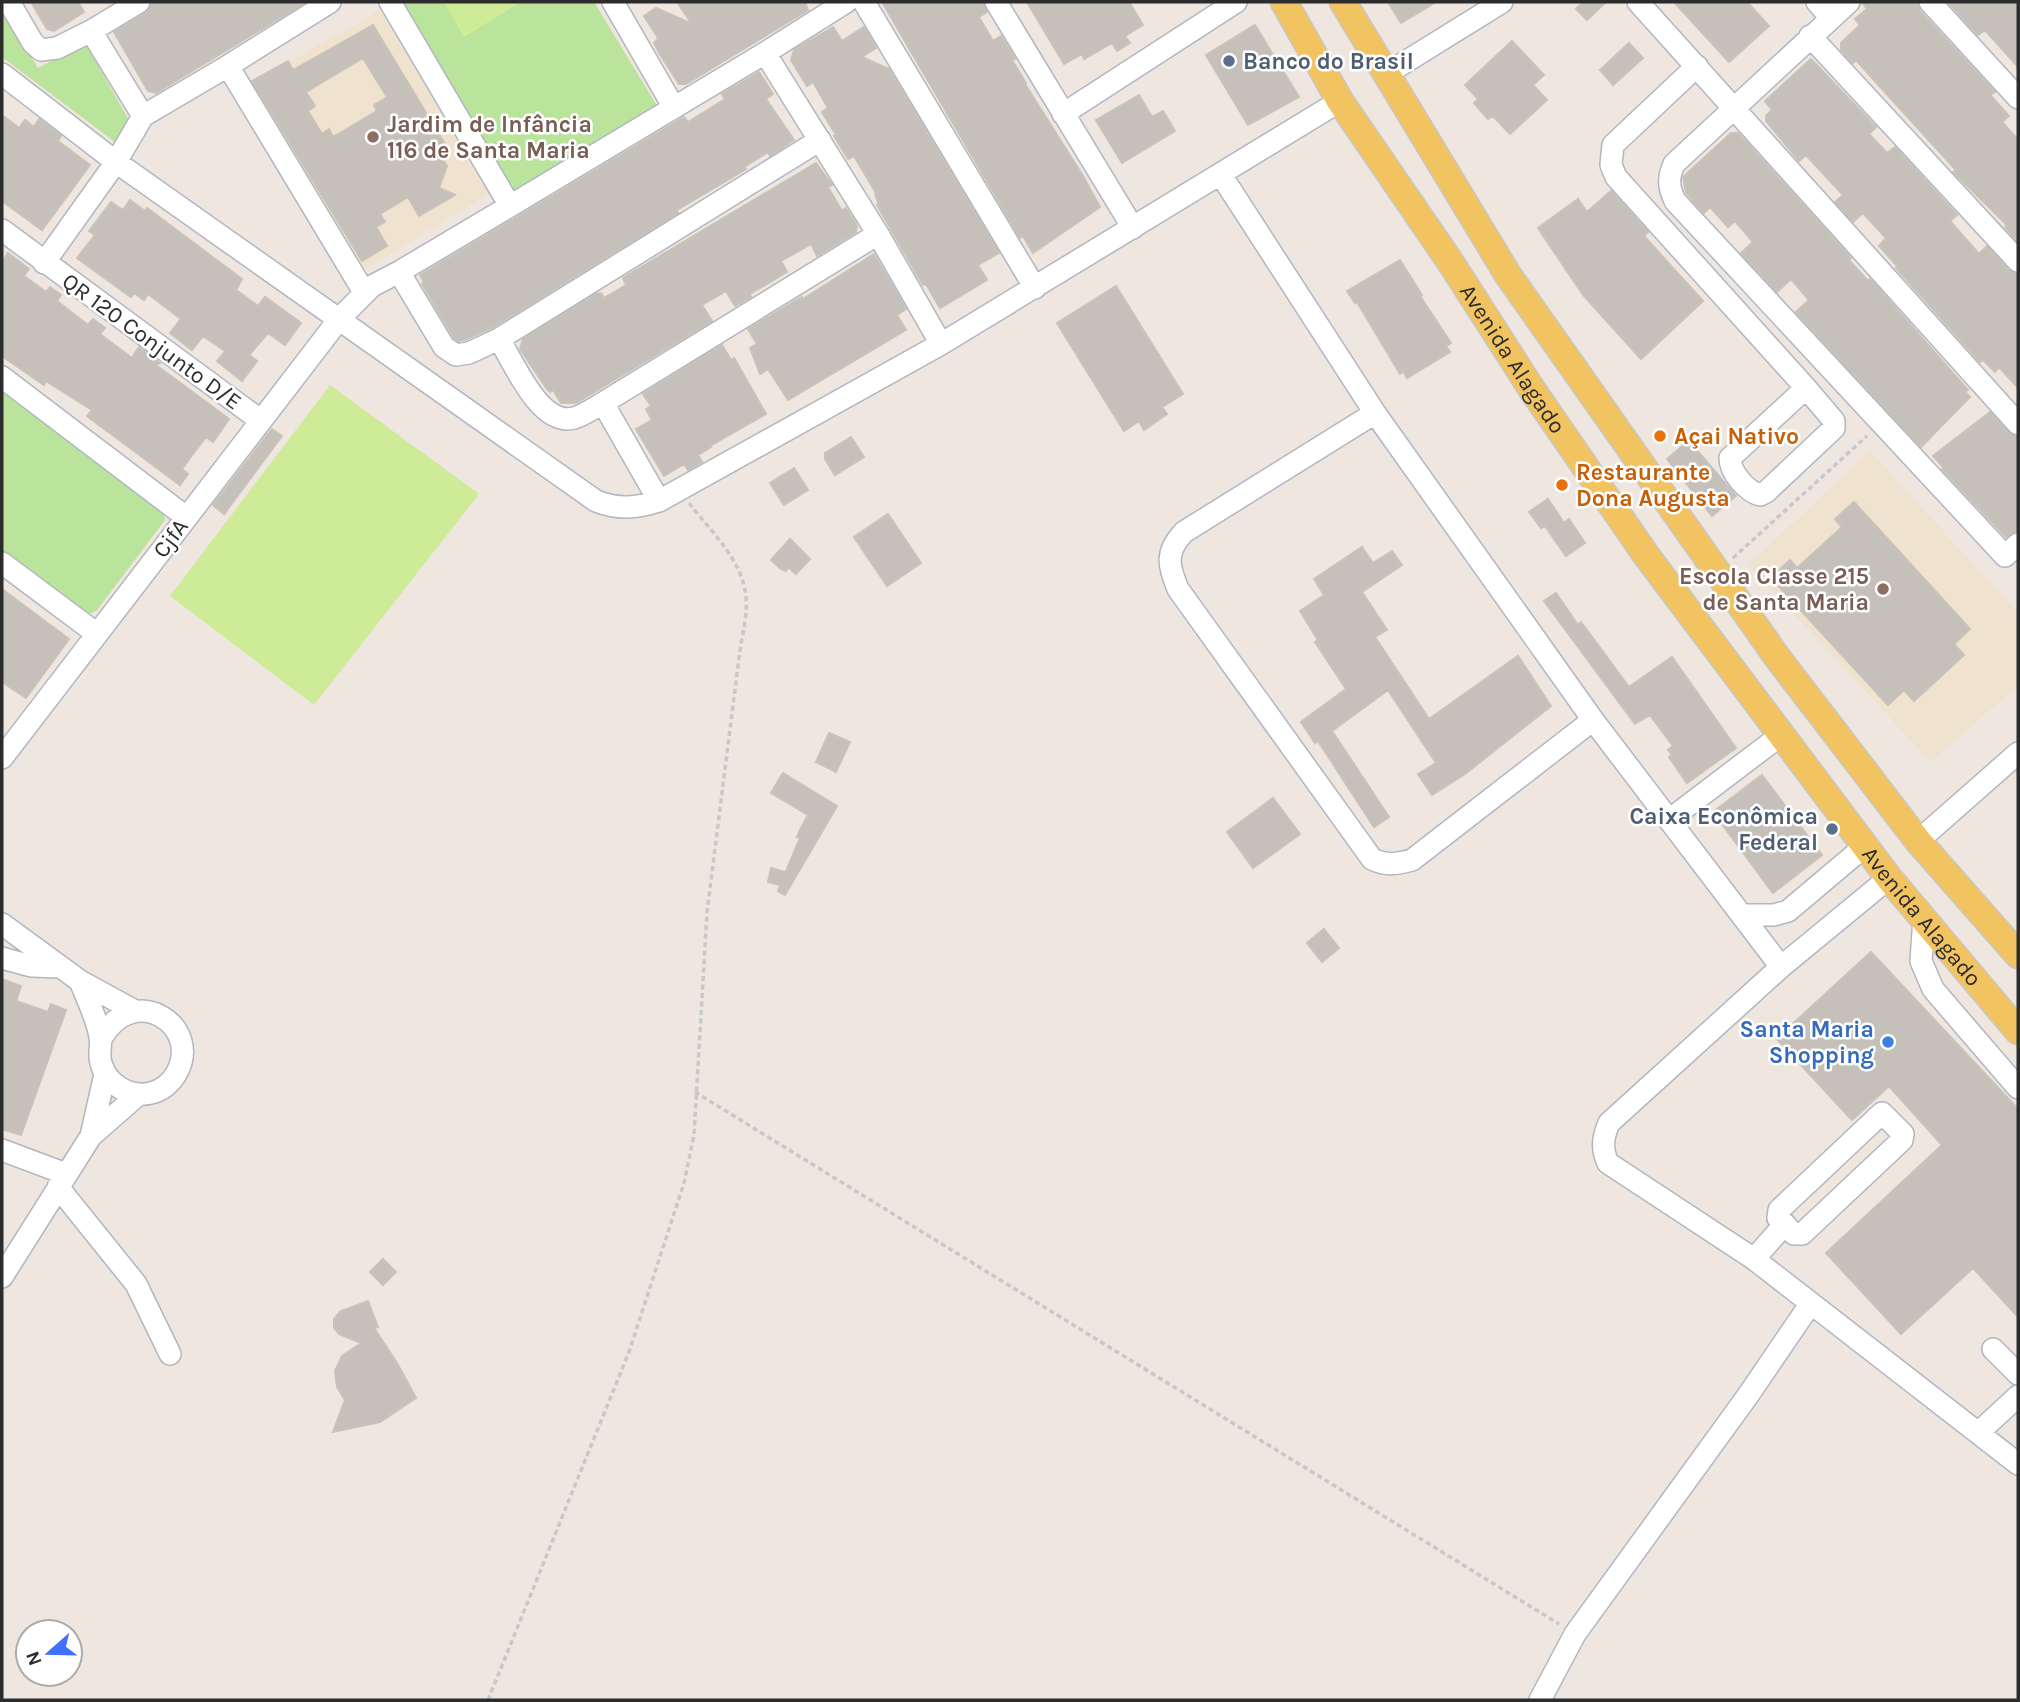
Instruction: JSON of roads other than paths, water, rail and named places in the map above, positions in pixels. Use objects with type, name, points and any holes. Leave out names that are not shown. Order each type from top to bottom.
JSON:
[{"type":"main road","name":"Avenida Alagado","points":[[1284,2],[1340,101],[1646,555],[1889,878],[2018,1031]]},
{"type":"main road","name":"Avenida Alagado","points":[[1343,2],[1508,275],[1777,657],[1918,841],[2018,955]]},
{"type":"main road","points":[[1449,260],[1460,259],[1472,253],[1485,237]]},
{"type":"main road","points":[[1475,300],[1478,289],[1486,280],[1508,275]]},
{"type":"street","points":[[9,2],[33,43],[41,50],[57,48],[139,2]]},
{"type":"street","points":[[44,263],[117,162],[143,116],[330,2]]},
{"type":"street","points":[[390,2],[510,206]]},
{"type":"street","name":"CjfA","points":[[2,758],[10,731],[97,634],[260,420],[340,318],[364,292],[846,2]]},
{"type":"street","points":[[864,2],[1035,288]]},
{"type":"street","points":[[996,2],[1133,228]]},
{"type":"street","points":[[1063,114],[1236,2]]},
{"type":"street","points":[[1638,2],[2018,424]]},
{"type":"street","points":[[1817,2],[1831,18]]},
{"type":"street","points":[[1849,2],[1674,164],[1668,177],[1675,201],[1881,422],[2014,557]]},
{"type":"street","points":[[1930,2],[2018,98]]},
{"type":"street","points":[[620,4],[673,106]]},
{"type":"street","points":[[1386,74],[1494,4]]},
{"type":"street","points":[[90,31],[143,116]]},
{"type":"street","points":[[1810,36],[2018,261]]},
{"type":"street","points":[[765,53],[878,234],[941,344]]},
{"type":"street","points":[[228,66],[364,292]]},
{"type":"street","points":[[1697,66],[1613,145],[1611,165],[1616,177],[1806,388],[1836,424],[1766,492],[1760,495],[1753,493],[1731,470],[1730,458],[1806,388]]},
{"type":"street","points":[[2,74],[117,162],[596,501],[613,508],[637,508],[659,501],[941,344],[1340,101]]},
{"type":"street","points":[[399,272],[444,347],[456,355],[469,354],[499,339],[821,140]]},
{"type":"street","points":[[1221,175],[1375,413],[1593,720],[1781,967]]},
{"type":"street","name":"QR 120 Conjunto D/E","points":[[2,230],[260,420]]},
{"type":"street","points":[[499,339],[540,405],[551,416],[574,418],[603,403],[878,234]]},
{"type":"street","points":[[2,377],[186,517]]},
{"type":"street","points":[[603,403],[659,501]]},
{"type":"street","points":[[1375,413],[1184,532],[1174,542],[1170,569],[1178,589],[1372,859],[1382,864],[1398,864],[1412,860],[1593,720]]},
{"type":"street","points":[[2,562],[97,634]]},
{"type":"street","points":[[1669,820],[1781,735]]},
{"type":"street","points":[[1918,841],[2018,753]]},
{"type":"street","points":[[1742,915],[1774,915],[1788,911],[1865,846]]},
{"type":"street","points":[[1889,878],[1781,967],[1609,1123],[1603,1136],[1603,1152],[1608,1163],[1754,1259],[2018,1464]]},
{"type":"street","points":[[1924,917],[1921,961],[1933,989],[2018,1088]]},
{"type":"street","points":[[2,924],[80,981],[135,1011]]},
{"type":"street","points":[[2,958],[31,966],[61,967]]},
{"type":"street","points":[[80,981],[101,1039]]},
{"type":"street","points":[[91,1136],[105,1074],[99,1051],[101,1039],[108,1026],[120,1016],[135,1011],[149,1011],[167,1021],[180,1037],[183,1051],[181,1065],[175,1077],[165,1087],[153,1093],[125,1092],[105,1074]]},
{"type":"street","points":[[2,1277],[91,1136],[139,1094]]},
{"type":"street","points":[[1880,1114],[1885,1114],[1903,1134],[1902,1140],[1802,1234],[1794,1234],[1785,1224],[1779,1218],[1779,1210],[1880,1114]]},
{"type":"street","points":[[2,1150],[62,1181],[136,1284],[170,1354]]},
{"type":"street","points":[[1754,1259],[1785,1224]]},
{"type":"street","points":[[1540,1700],[1575,1634],[1749,1394],[1811,1303]]},
{"type":"street","points":[[1993,1349],[2018,1374]]},
{"type":"street","points":[[1979,1432],[2018,1396]]},
{"type":"place","name":"Banco do Brasil","points":[[1229,61]]},
{"type":"place","name":"Jardim de Infância 116 de Santa Maria","points":[[373,137]]},
{"type":"place","name":"Açai Nativo","points":[[1660,436]]},
{"type":"place","name":"Restaurante Dona Augusta","points":[[1562,485]]},
{"type":"place","name":"Escola Classe 215 de Santa Maria","points":[[1883,589]]},
{"type":"place","name":"Caixa Econômica Federal","points":[[1832,829]]},
{"type":"place","name":"Santa Maria Shopping","points":[[1888,1042]]}]
